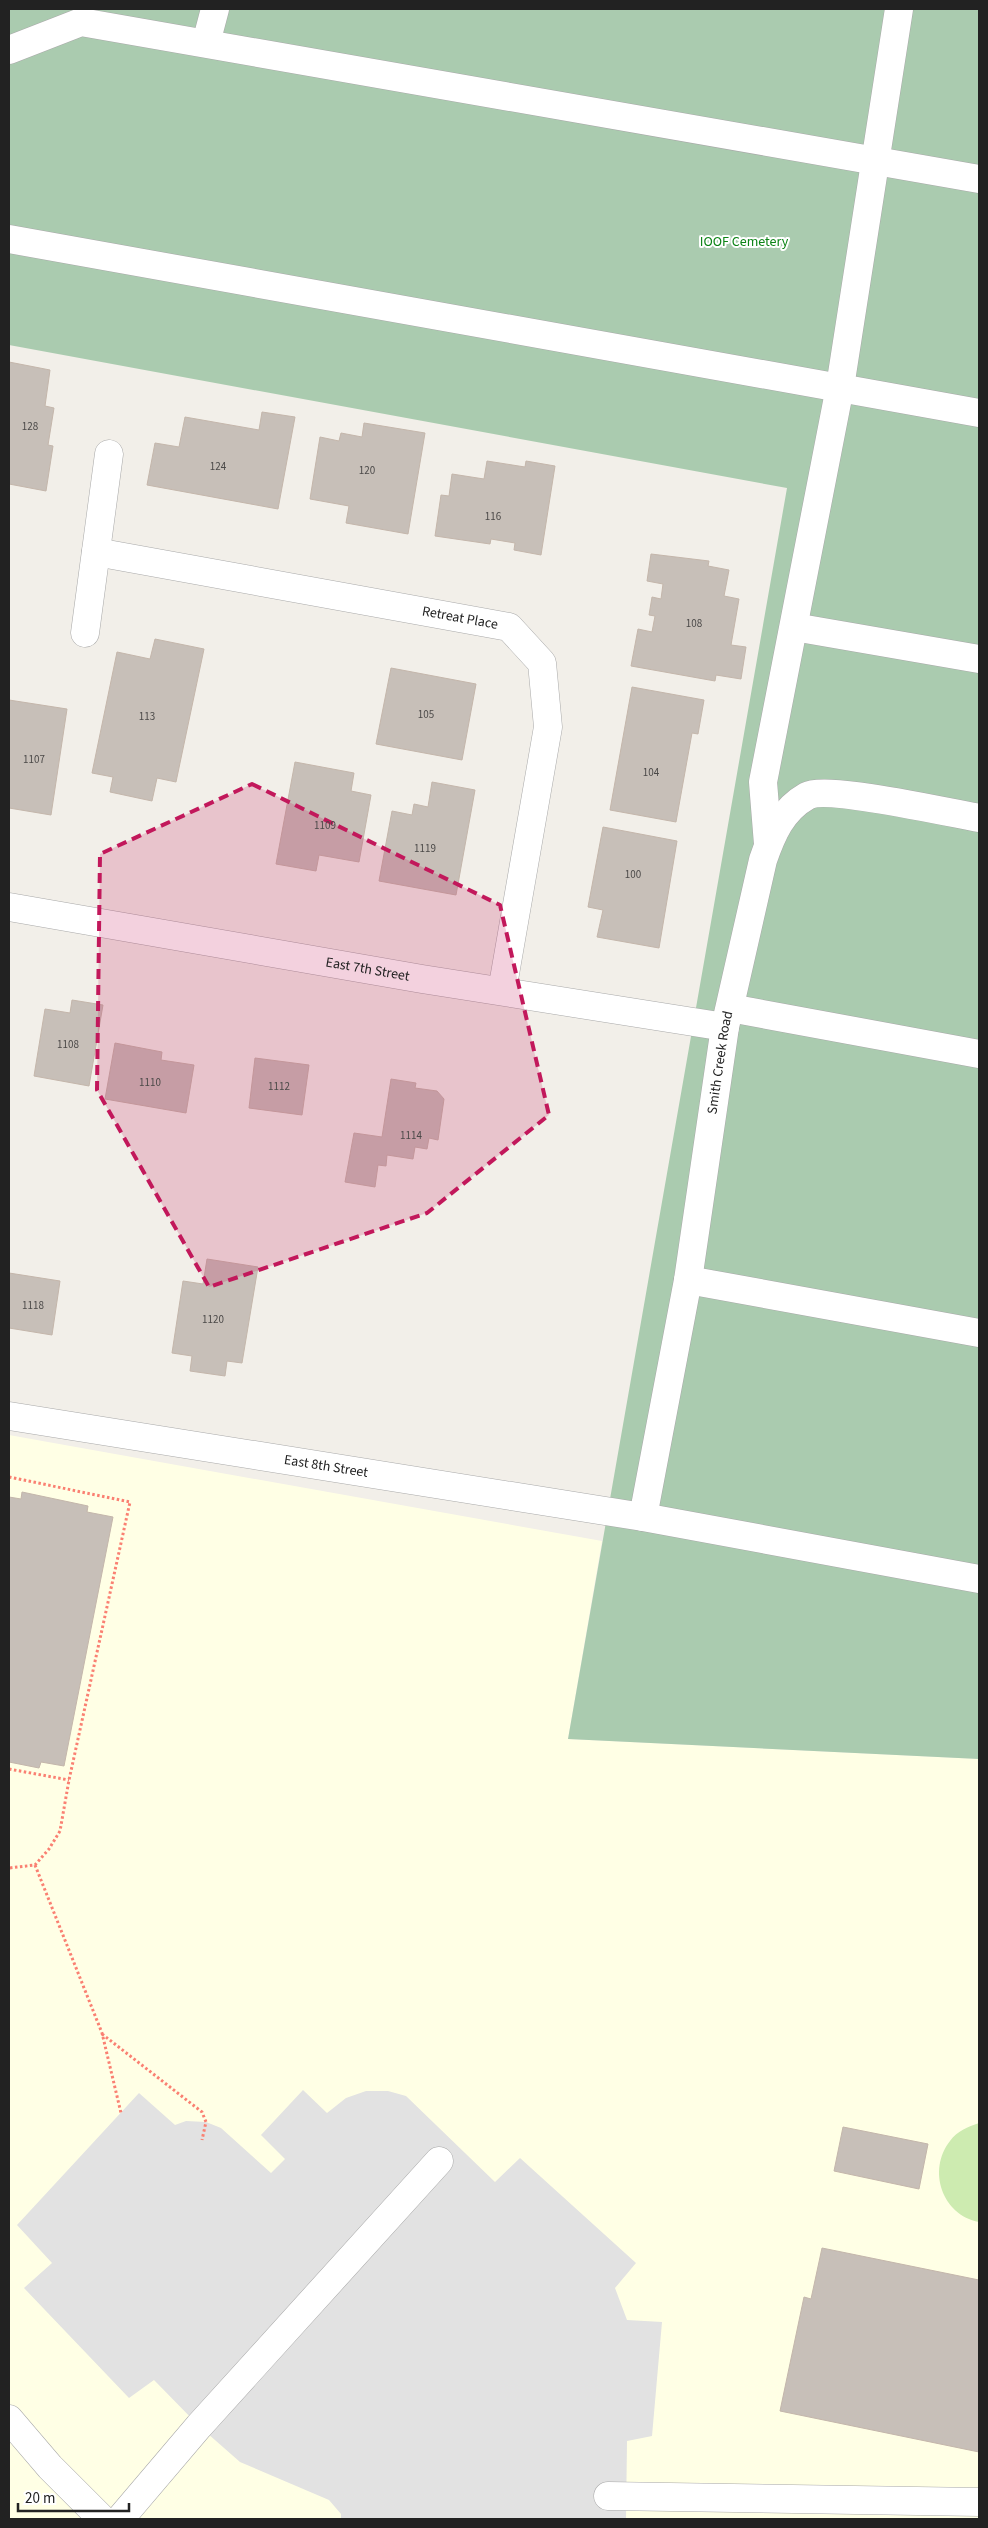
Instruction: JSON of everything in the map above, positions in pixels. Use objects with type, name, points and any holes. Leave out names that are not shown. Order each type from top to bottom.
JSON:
[{"type":"street","points":[[206,43],[215,9]]},
{"type":"street","points":[[768,844],[763,782],[840,388],[899,9]]},
{"type":"street","points":[[9,50],[80,22],[979,179]]},
{"type":"street","points":[[9,239],[979,413]]},
{"type":"street","points":[[85,633],[108,454]]},
{"type":"street","name":"Retreat Place","points":[[96,552],[508,627],[542,663],[548,727],[502,991]]},
{"type":"street","points":[[794,627],[979,659]]},
{"type":"street","name":"Smith Creek Road","points":[[643,1517],[688,1280],[728,1018],[768,844],[784,813],[808,794],[840,794],[979,818]]},
{"type":"street","name":"East 7th Street","points":[[9,907],[502,991],[728,1018],[979,1054]]},
{"type":"street","points":[[688,1280],[979,1333]]},
{"type":"street","name":"East 8th Street","points":[[9,1416],[643,1517],[979,1579]]},
{"type":"street","points":[[120,2519],[199,2426],[439,2162]]},
{"type":"street","points":[[9,2419],[50,2467],[102,2519]]},
{"type":"street","points":[[608,2496],[979,2502]]},
{"type":"path","points":[[9,1477],[130,1502],[69,1780],[60,1831],[49,1849],[34,1865],[9,1868]]},
{"type":"path","points":[[9,1769],[69,1780]]},
{"type":"path","points":[[34,1865],[102,2033],[121,2113]]},
{"type":"path","points":[[102,2033],[202,2112],[206,2122],[202,2140]]},
{"type":"highlighted area","points":[[252,784],[500,905],[549,1115],[427,1213],[209,1287],[97,1090],[100,854]]},
{"type":"shaded area","points":[[9,1435],[602,1541],[568,1739],[979,1759],[979,2519],[9,2519]]},
{"type":"shaded area","points":[[303,2090],[327,2113],[346,2098],[366,2091],[388,2091],[406,2096],[495,2182],[520,2158],[636,2263],[615,2288],[627,2320],[662,2322],[652,2436],[627,2441],[626,2519],[341,2519],[341,2514],[329,2500],[240,2462],[199,2426],[154,2380],[129,2398],[24,2288],[52,2263],[17,2225],[139,2093],[175,2125],[186,2121],[206,2122],[221,2128],[271,2173],[285,2159],[261,2135]]},
{"type":"green space","name":"IOOF Cemetery","points":[[9,9],[979,9],[979,1759],[568,1739],[787,488],[9,345]]},
{"type":"green space","points":[[979,2123],[979,2222],[966,2218],[956,2210],[942,2190],[939,2178],[943,2153],[950,2141],[959,2132]]},
{"type":"building","points":[[9,362],[50,370],[45,406],[54,408],[48,445],[53,446],[46,491],[9,484]]},
{"type":"building","points":[[262,412],[295,417],[278,509],[147,485],[155,443],[179,447],[185,417],[259,430]]},
{"type":"building","points":[[364,423],[425,433],[408,534],[346,523],[349,506],[310,499],[320,437],[339,441],[341,433],[362,437]]},
{"type":"building","points":[[487,461],[525,467],[526,461],[555,466],[541,555],[514,550],[515,543],[491,539],[490,544],[435,536],[441,495],[449,496],[452,474],[484,479]]},
{"type":"building","points":[[651,554],[709,561],[708,566],[729,570],[724,596],[739,599],[731,645],[746,647],[741,679],[716,675],[715,681],[631,666],[638,629],[652,632],[655,616],[649,615],[652,597],[661,599],[663,584],[647,581]]},
{"type":"building","points":[[155,639],[204,649],[176,782],[157,778],[152,801],[110,792],[113,777],[92,773],[117,652],[150,659]]},
{"type":"building","points":[[391,668],[476,684],[462,760],[376,744]]},
{"type":"building","points":[[632,687],[704,700],[698,734],[692,733],[676,822],[610,810]]},
{"type":"building","points":[[9,700],[67,709],[51,815],[9,808]]},
{"type":"building","points":[[295,762],[354,773],[351,791],[371,795],[359,862],[319,855],[316,871],[276,864]]},
{"type":"building","points":[[432,782],[475,790],[456,895],[379,881],[392,811],[412,815],[414,804],[428,807]]},
{"type":"building","points":[[603,827],[677,841],[659,948],[597,937],[603,910],[588,907]]},
{"type":"building","points":[[72,1000],[103,1005],[89,1086],[34,1076],[45,1009],[70,1013]]},
{"type":"building","points":[[115,1043],[162,1052],[161,1060],[194,1065],[186,1113],[105,1099]]},
{"type":"building","points":[[255,1058],[309,1065],[302,1115],[249,1108]]},
{"type":"building","points":[[391,1079],[416,1083],[415,1088],[437,1091],[444,1099],[438,1140],[429,1138],[427,1149],[415,1147],[413,1159],[387,1155],[386,1166],[378,1165],[375,1187],[345,1182],[354,1133],[382,1137]]},
{"type":"building","points":[[207,1259],[258,1267],[242,1363],[227,1361],[225,1376],[190,1371],[192,1356],[172,1353],[183,1281],[203,1284]]},
{"type":"building","points":[[9,1273],[60,1281],[52,1335],[9,1328]]},
{"type":"building","points":[[22,1492],[88,1506],[87,1512],[113,1517],[64,1766],[41,1762],[39,1768],[9,1762],[9,1497],[21,1499]]},
{"type":"building","points":[[843,2127],[928,2144],[919,2189],[834,2171]]},
{"type":"building","points":[[822,2248],[979,2280],[979,2452],[780,2411],[804,2297],[811,2299]]}]
